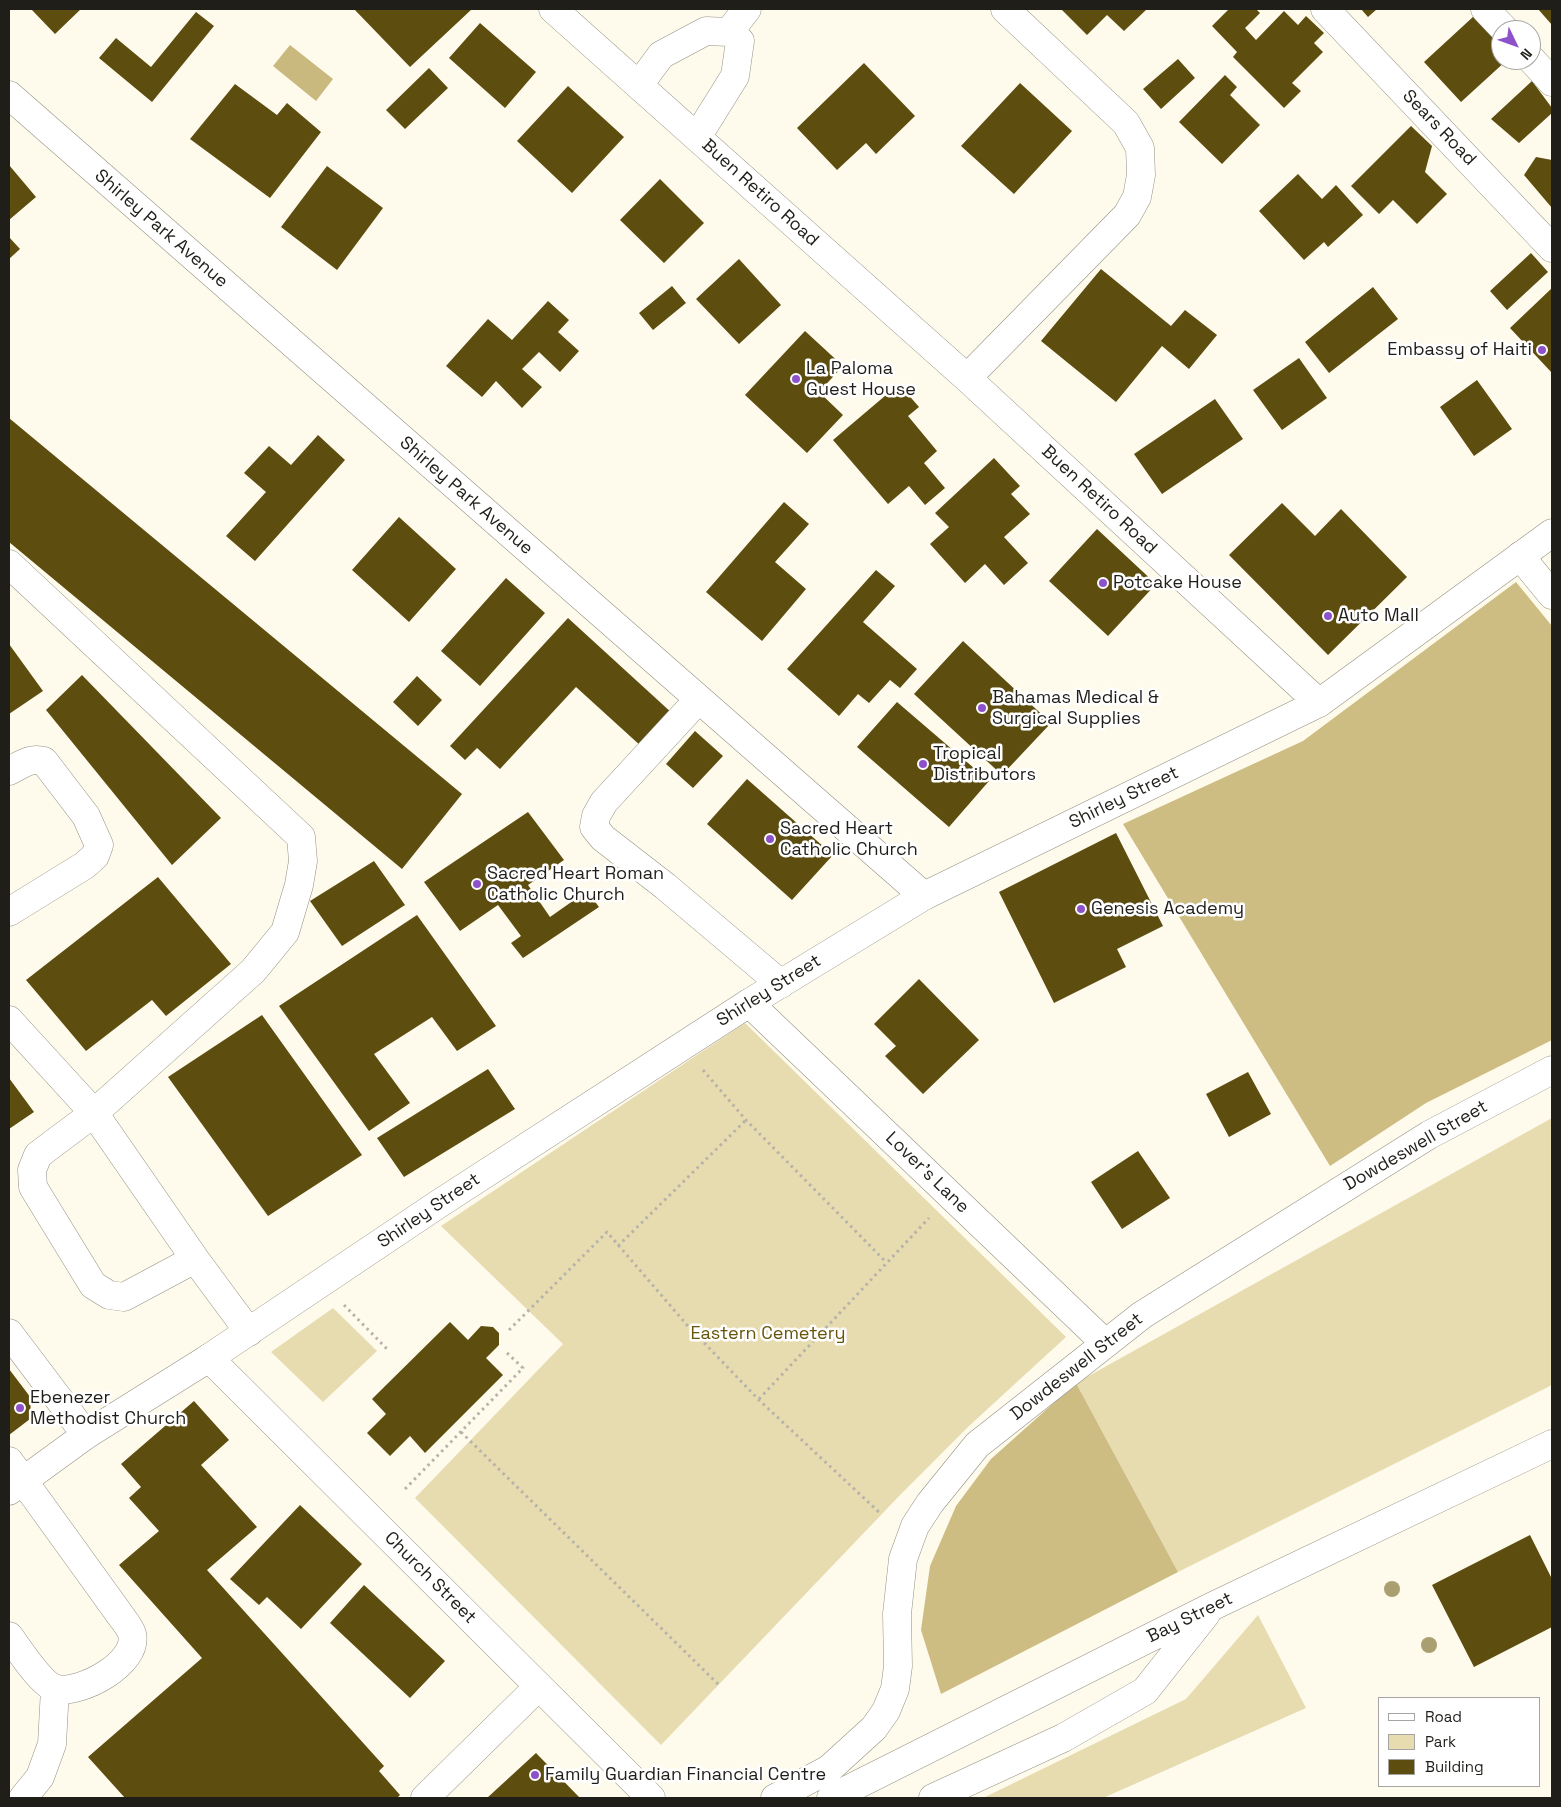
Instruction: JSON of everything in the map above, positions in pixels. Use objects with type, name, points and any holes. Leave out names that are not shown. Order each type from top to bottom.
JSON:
[{"type":"main road","name":"Buen Retiro Road","points":[[553,9],[967,378],[1319,703]]},
{"type":"main road","points":[[729,32],[747,9]]},
{"type":"main road","points":[[967,378],[1127,215],[1137,197],[1141,175],[1140,148],[1126,123],[1005,9]]},
{"type":"main road","name":"Sears Road","points":[[1325,9],[1552,248]]},
{"type":"main road","points":[[1485,9],[1495,20]]},
{"type":"main road","points":[[639,85],[661,55],[706,31],[729,32],[740,41],[735,76],[697,137]]},
{"type":"main road","points":[[1541,70],[1552,82]]},
{"type":"main road","name":"Shirley Park Avenue","points":[[9,95],[924,896]]},
{"type":"main road","name":"Shirley Street","points":[[13,1478],[209,1358],[440,1203],[749,1003],[924,896],[1319,703],[1552,533]]},
{"type":"main road","points":[[1520,556],[1552,595]]},
{"type":"main road","points":[[9,564],[301,837],[303,861],[299,885],[285,932],[253,971],[94,1113],[38,1155],[32,1170],[33,1187],[93,1285],[109,1295],[124,1297],[195,1259]]},
{"type":"main road","points":[[699,700],[604,802],[596,816],[594,828],[603,838],[665,886],[781,984]]},
{"type":"main road","points":[[9,771],[36,758],[44,761],[86,816],[98,845],[95,856],[85,865],[9,912]]},
{"type":"main road","name":"Lover's Lane","points":[[749,1003],[1105,1343]]},
{"type":"main road","points":[[9,1020],[94,1113],[248,1332]]},
{"type":"main road","name":"Dowdeswell Street","points":[[775,1798],[799,1787],[829,1769],[874,1728],[886,1711],[895,1689],[898,1666],[897,1614],[903,1559],[915,1526],[930,1503],[977,1445],[1142,1315],[1429,1135],[1552,1070]]},
{"type":"main road","points":[[9,1333],[86,1435]]},
{"type":"main road","name":"Church Street","points":[[209,1358],[651,1798]]},
{"type":"main road","name":"Bay Street","points":[[831,1798],[1211,1607],[1552,1444]]},
{"type":"main road","points":[[9,1636],[39,1675],[56,1689],[69,1689],[93,1684],[120,1664],[132,1645],[132,1634],[13,1478]]},
{"type":"main road","points":[[932,1798],[1063,1738],[1145,1691],[1211,1607]]},
{"type":"main road","points":[[425,1798],[538,1687]]},
{"type":"main road","points":[[23,1798],[40,1777],[52,1744],[56,1689]]},
{"type":"path","points":[[699,1065],[746,1120],[886,1262]]},
{"type":"path","points":[[618,1246],[746,1120]]},
{"type":"path","points":[[759,1400],[930,1216]]},
{"type":"path","points":[[508,1330],[607,1232],[687,1325],[759,1400],[881,1514]]},
{"type":"path","points":[[343,1304],[388,1350]]},
{"type":"path","points":[[405,1489],[524,1368],[505,1351]]},
{"type":"path","points":[[461,1432],[720,1685]]},
{"type":"green space","name":"Eastern Cemetery","points":[[745,1023],[1066,1337],[969,1426],[901,1494],[661,1745],[415,1498],[563,1344],[441,1226]]},
{"type":"green space","points":[[1552,1118],[1552,1385],[1178,1572],[1076,1383]]},
{"type":"green space","points":[[333,1308],[377,1351],[323,1402],[271,1352]]},
{"type":"green space","points":[[1258,1615],[1306,1708],[1103,1798],[983,1798],[1186,1699]]},
{"type":"shaded area","points":[[290,45],[333,79],[316,101],[273,66]]},
{"type":"shaded area","points":[[1516,582],[1552,626],[1552,1040],[1426,1103],[1330,1166],[1123,824],[1303,741]]},
{"type":"shaded area","points":[[1076,1383],[1178,1572],[941,1694],[921,1630],[930,1566],[956,1506],[991,1459]]},
{"type":"building","points":[[31,9],[81,9],[55,34]]},
{"type":"building","points":[[354,9],[472,9],[410,67]]},
{"type":"building","points":[[1061,9],[1147,9],[1124,31],[1107,15],[1087,35]]},
{"type":"building","points":[[1229,9],[1256,9],[1260,13],[1245,28],[1256,40],[1284,11],[1298,25],[1306,16],[1324,33],[1314,43],[1323,52],[1292,83],[1301,91],[1284,108],[1233,57],[1237,52],[1212,26]]},
{"type":"building","points":[[1361,9],[1377,9],[1368,17]]},
{"type":"building","points":[[1538,9],[1552,9],[1552,25]]},
{"type":"building","points":[[196,12],[214,26],[152,102],[99,58],[116,38],[151,67]]},
{"type":"building","points":[[1474,16],[1491,35],[1491,70],[1496,70],[1461,102],[1424,62]]},
{"type":"building","points":[[480,23],[536,72],[505,108],[449,58]]},
{"type":"building","points":[[1178,59],[1195,78],[1161,109],[1143,89]]},
{"type":"building","points":[[864,63],[915,116],[876,154],[866,143],[837,170],[797,128]]},
{"type":"building","points":[[429,68],[448,88],[405,129],[386,110]]},
{"type":"building","points":[[1225,75],[1237,87],[1230,95],[1260,125],[1222,164],[1179,122]]},
{"type":"building","points":[[1532,81],[1552,108],[1552,113],[1519,143],[1491,119]]},
{"type":"building","points":[[1020,83],[1072,131],[1014,194],[961,146]]},
{"type":"building","points":[[235,84],[277,115],[287,103],[321,132],[270,198],[190,139]]},
{"type":"building","points":[[568,86],[624,137],[572,193],[517,141]]},
{"type":"building","points":[[1411,126],[1432,146],[1425,172],[1447,194],[1417,224],[1393,200],[1379,214],[1351,186]]},
{"type":"building","points":[[1536,157],[1552,160],[1552,208],[1524,175]]},
{"type":"building","points":[[9,165],[36,197],[9,220]]},
{"type":"building","points":[[327,166],[383,208],[337,270],[281,227]]},
{"type":"building","points":[[1298,174],[1322,199],[1336,185],[1363,215],[1328,247],[1324,242],[1304,260],[1259,211]]},
{"type":"building","points":[[660,179],[704,223],[664,263],[620,220]]},
{"type":"building","points":[[9,237],[20,249],[9,259]]},
{"type":"building","points":[[1531,253],[1548,272],[1507,310],[1490,291]]},
{"type":"building","points":[[739,259],[781,305],[739,344],[696,299]]},
{"type":"building","points":[[1101,269],[1171,326],[1185,310],[1217,335],[1189,369],[1162,346],[1116,402],[1041,341]]},
{"type":"building","points":[[672,286],[686,303],[653,330],[639,313]]},
{"type":"building","points":[[1373,287],[1398,319],[1329,373],[1305,342]]},
{"type":"building","name":"Embassy of Haiti","points":[[1552,288],[1552,373],[1510,328]]},
{"type":"building","points":[[548,301],[569,320],[558,332],[579,351],[560,372],[539,352],[522,369],[542,387],[522,408],[496,381],[482,397],[446,366],[488,319],[512,340]]},
{"type":"building","name":"La Paloma Guest House","points":[[805,331],[843,366],[819,392],[843,415],[807,453],[745,395]]},
{"type":"building","points":[[1299,358],[1327,398],[1282,430],[1253,390]]},
{"type":"building","points":[[1477,380],[1512,429],[1474,456],[1440,407]]},
{"type":"building","points":[[899,384],[919,407],[908,416],[937,451],[924,463],[945,488],[925,505],[909,486],[888,504],[833,440]]},
{"type":"building","points":[[1215,399],[1243,439],[1162,494],[1134,454]]},
{"type":"building","points":[[9,418],[462,794],[402,869],[9,542]]},
{"type":"building","points":[[318,435],[345,460],[255,561],[226,536],[266,492],[244,473],[269,446],[291,465]]},
{"type":"building","points":[[994,458],[1020,486],[1011,494],[1030,514],[1004,537],[1028,563],[1004,585],[985,564],[965,583],[930,544],[949,527],[935,513]]},
{"type":"building","points":[[784,502],[809,524],[775,562],[806,589],[762,641],[706,592]]},
{"type":"building","name":"Auto Mall","points":[[1282,503],[1315,536],[1341,509],[1407,577],[1328,655],[1229,555]]},
{"type":"building","points":[[399,517],[456,569],[409,622],[352,570]]},
{"type":"building","name":"Potcake House","points":[[1097,529],[1156,584],[1108,636],[1049,581]]},
{"type":"building","points":[[876,570],[895,586],[863,622],[917,669],[900,688],[890,680],[869,703],[858,694],[839,716],[787,669]]},
{"type":"building","points":[[506,578],[545,613],[480,686],[441,651]]},
{"type":"building","points":[[568,618],[673,714],[642,747],[576,687],[500,769],[477,748],[465,760],[450,746]]},
{"type":"building","name":"Bahamas Medical & Surgical Supplies","points":[[963,641],[1051,723],[1002,775],[914,694]]},
{"type":"building","points":[[9,644],[43,691],[9,714]]},
{"type":"building","points":[[82,675],[221,818],[172,865],[46,710]]},
{"type":"building","points":[[417,676],[442,700],[418,726],[393,702]]},
{"type":"building","name":"Tropical Distributors","points":[[897,702],[989,781],[949,827],[857,747]]},
{"type":"building","points":[[695,731],[723,756],[693,788],[666,764]]},
{"type":"building","name":"Sacred Heart Catholic Church","points":[[747,779],[833,855],[792,900],[707,824]]},
{"type":"building","name":"Sacred Heart Roman Catholic Church","points":[[528,812],[564,860],[528,885],[550,917],[587,891],[599,907],[523,958],[511,943],[521,936],[498,905],[460,931],[424,882]]},
{"type":"building","name":"Genesis Academy","points":[[1116,833],[1163,926],[1117,949],[1126,967],[1054,1003],[999,892]]},
{"type":"building","points":[[374,861],[405,905],[342,946],[310,901]]},
{"type":"building","points":[[158,877],[231,964],[166,1016],[152,1000],[86,1051],[26,980]]},
{"type":"building","points":[[417,915],[496,1026],[457,1051],[432,1017],[374,1054],[410,1103],[369,1131],[279,1006]]},
{"type":"building","points":[[919,979],[979,1040],[923,1094],[885,1056],[896,1046],[874,1024]]},
{"type":"building","points":[[262,1015],[362,1155],[268,1216],[168,1077]]},
{"type":"building","points":[[488,1069],[515,1109],[404,1177],[377,1138]]},
{"type":"building","points":[[1248,1072],[1271,1114],[1229,1137],[1206,1094]]},
{"type":"building","points":[[9,1078],[34,1112],[9,1129]]},
{"type":"building","points":[[1138,1151],[1170,1198],[1122,1229],[1091,1182]]},
{"type":"building","points":[[450,1322],[468,1340],[481,1326],[493,1327],[499,1333],[499,1345],[486,1358],[503,1375],[425,1453],[410,1436],[390,1456],[367,1433],[386,1414],[372,1399]]},
{"type":"building","name":"Ebenezer Methodist Church","points":[[9,1369],[31,1398],[30,1419],[9,1435]]},
{"type":"building","points":[[194,1401],[229,1440],[201,1465],[257,1527],[207,1570],[384,1766],[379,1771],[400,1795],[397,1798],[125,1798],[88,1757],[202,1658],[119,1565],[159,1531],[129,1498],[141,1487],[121,1464]]},
{"type":"building","points":[[300,1505],[362,1564],[301,1629],[267,1597],[259,1605],[230,1579]]},
{"type":"building","points":[[1530,1535],[1552,1579],[1552,1627],[1474,1667],[1432,1585]]},
{"type":"building","points":[[364,1585],[445,1661],[410,1698],[330,1623]]},
{"type":"building","name":"Family Guardian Financial Centre","points":[[536,1753],[580,1798],[487,1798]]},
{"type":"place","name":"Embassy of Haiti","points":[[1542,350]]},
{"type":"place","name":"La Paloma Guest House","points":[[796,379]]},
{"type":"place","name":"Potcake House","points":[[1103,583]]},
{"type":"place","name":"Auto Mall","points":[[1328,616]]},
{"type":"place","name":"Bahamas Medical & Surgical Supplies","points":[[982,708]]},
{"type":"place","name":"Tropical Distributors","points":[[923,764]]},
{"type":"place","name":"Sacred Heart Catholic Church","points":[[770,839]]},
{"type":"place","name":"Sacred Heart Roman Catholic Church","points":[[477,884]]},
{"type":"place","name":"Genesis Academy","points":[[1081,909]]},
{"type":"place","name":"Ebenezer Methodist Church","points":[[20,1408]]},
{"type":"place","name":"Family Guardian Financial Centre","points":[[535,1775]]}]
